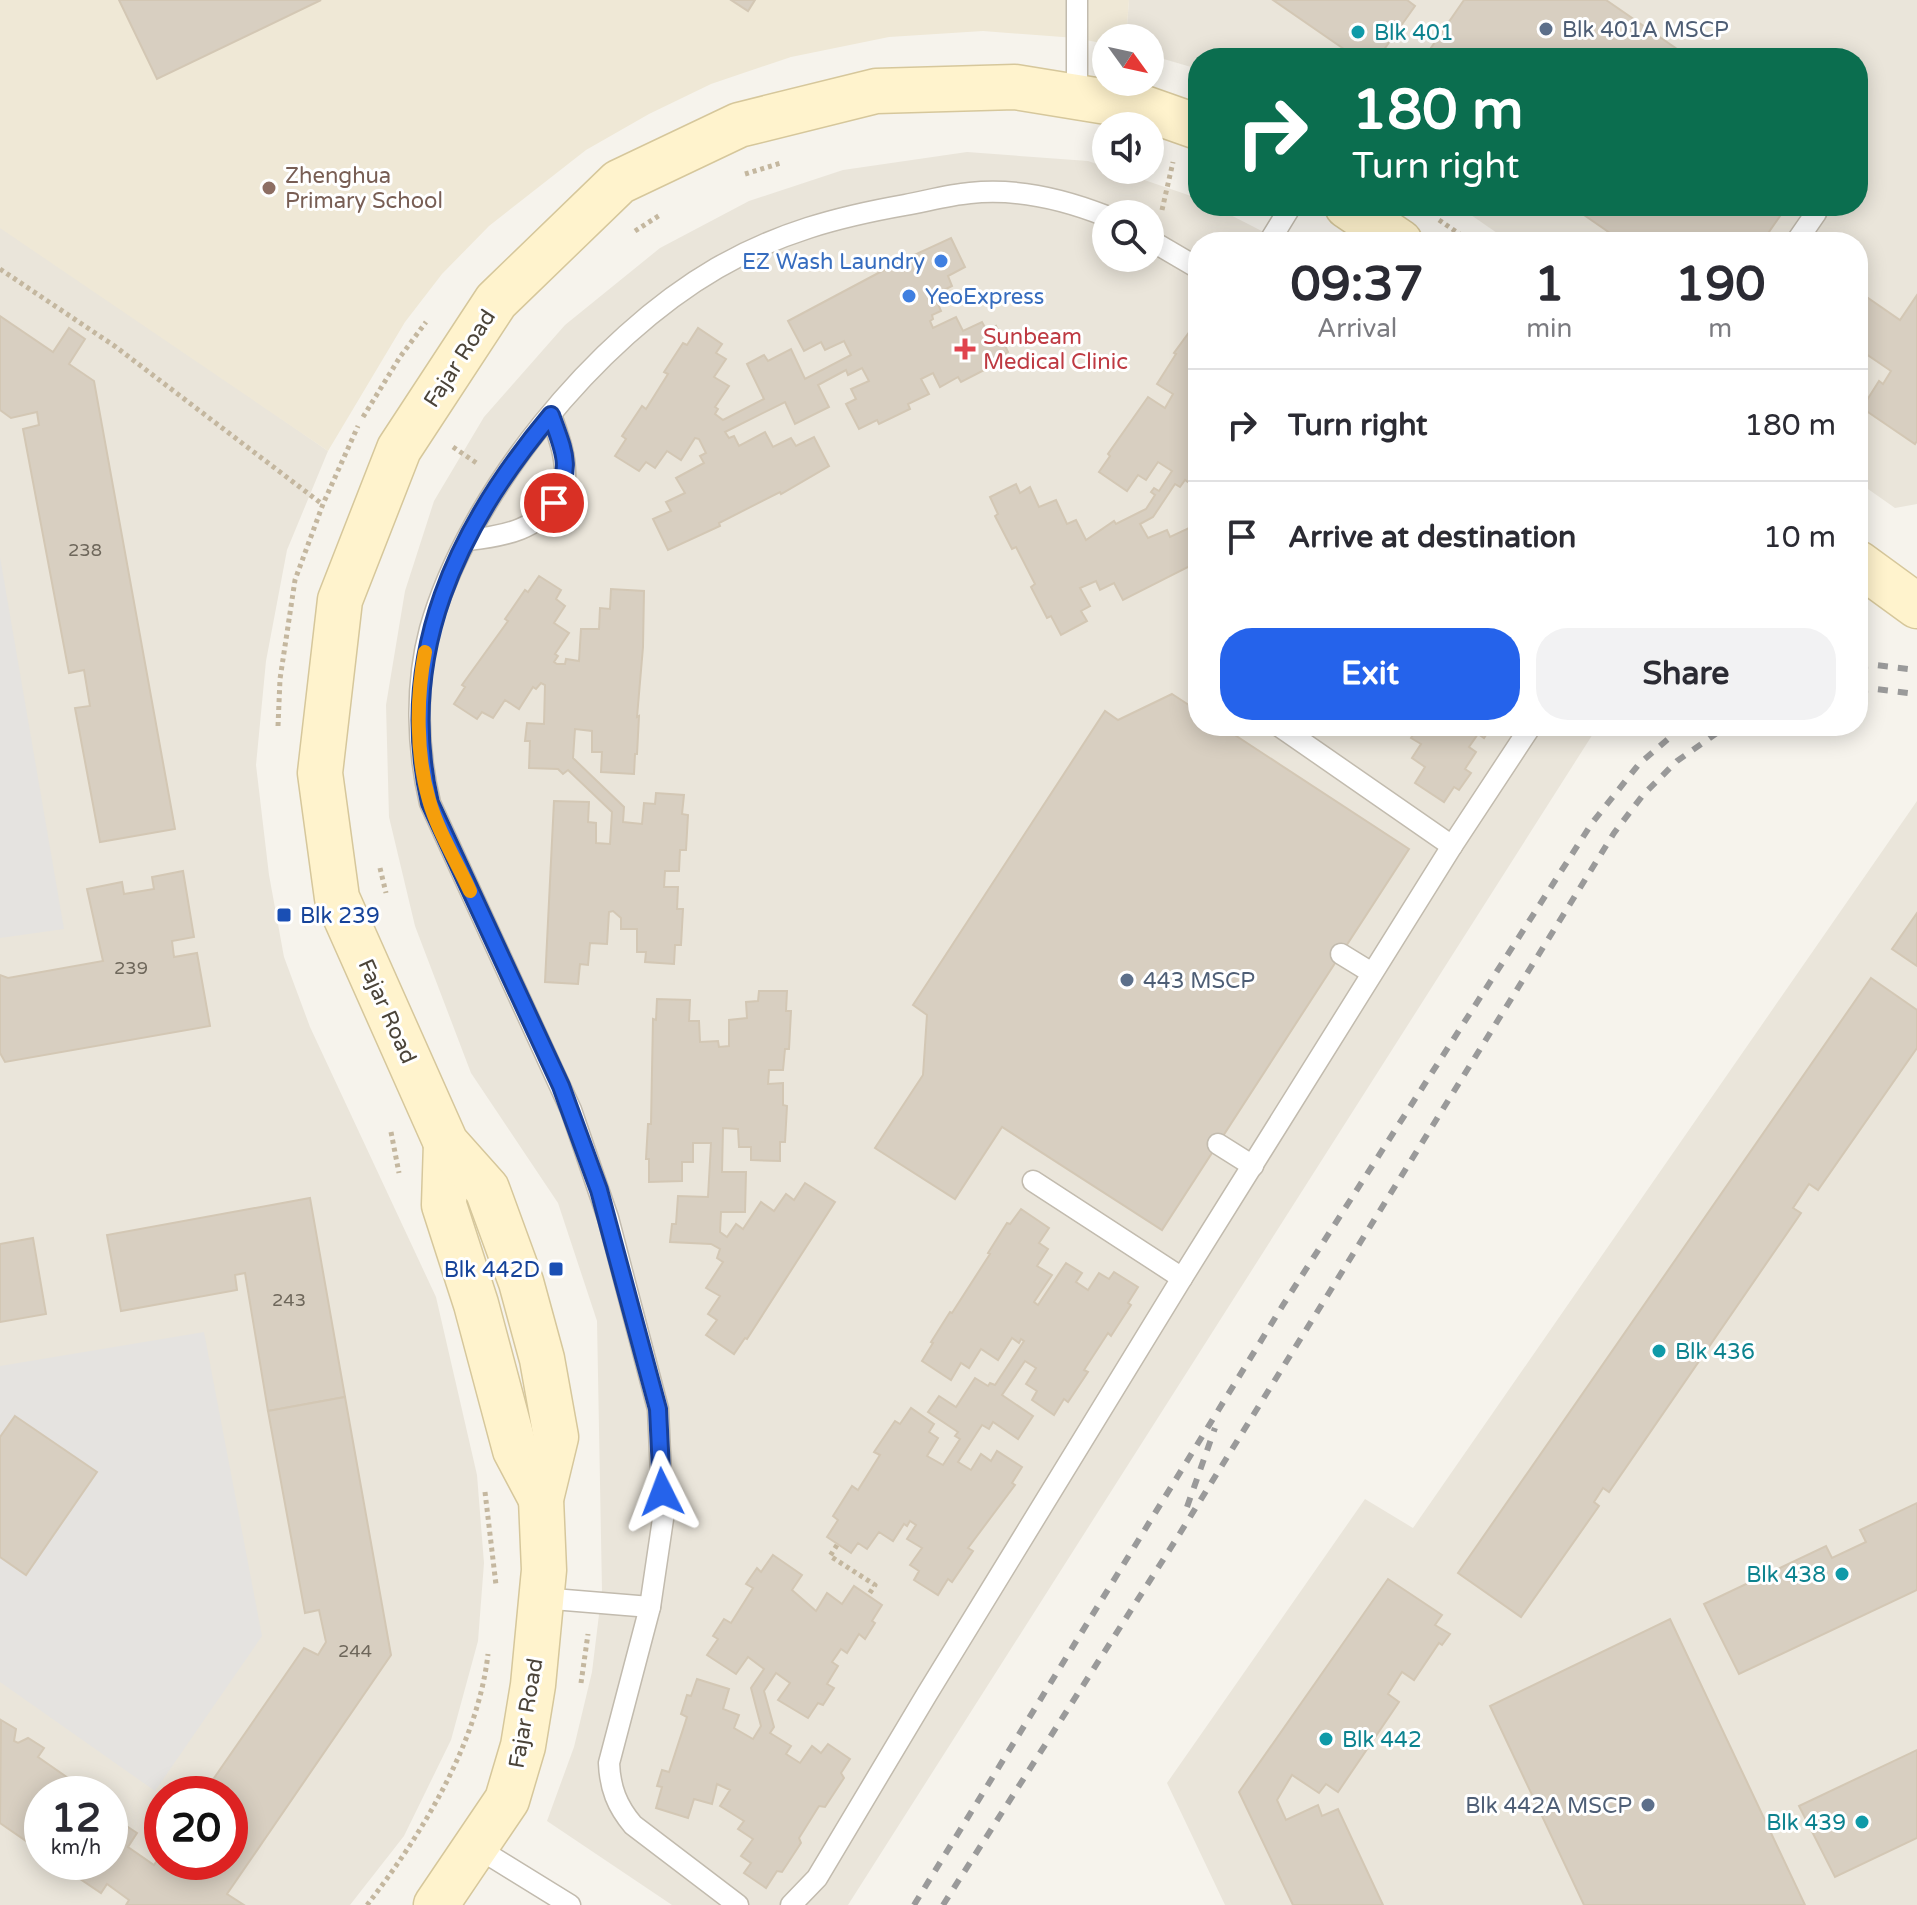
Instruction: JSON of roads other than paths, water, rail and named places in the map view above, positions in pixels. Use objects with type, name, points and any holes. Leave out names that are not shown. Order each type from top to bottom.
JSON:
[{"type":"street","name":"Fajar Road","points":[[436,1905],[507,1800],[523,1746],[533,1685],[544,1570],[541,1499],[515,1450],[476,1304],[444,1205],[446,1143],[337,898],[320,773],[340,600],[399,449],[496,301],[619,182],[739,125],[876,91],[1015,87],[1144,108],[1186,144]]},
{"type":"street","points":[[1362,216],[1385,232]]},
{"type":"street","points":[[1868,570],[1917,606]]},
{"type":"lane","points":[[1077,0],[1077,96]]},
{"type":"lane","points":[[738,1905],[633,1825],[621,1811],[612,1789],[609,1763],[650,1607],[663,1519],[658,1409],[608,1218],[566,1098],[430,803],[420,728],[424,658],[439,603],[468,540],[503,479],[551,415],[618,342],[666,302],[719,267],[809,226],[853,214],[991,192],[1039,195],[1092,212]]},
{"type":"lane","points":[[1164,248],[1188,262]]},
{"type":"lane","points":[[468,540],[496,537],[521,529],[539,519],[554,503],[565,481],[565,460],[551,415]]},
{"type":"lane","points":[[1293,736],[1452,846]]},
{"type":"lane","points":[[791,1905],[817,1878],[1182,1278],[1452,846],[1524,736]]},
{"type":"lane","points":[[1341,954],[1372,973]]},
{"type":"lane","points":[[1218,1144],[1253,1166]]},
{"type":"lane","points":[[1033,1181],[1182,1278]]},
{"type":"lane","points":[[541,1598],[650,1607]]},
{"type":"lane","points":[[476,1847],[570,1905]]},
{"type":"railway","points":[[1868,665],[1917,670]]},
{"type":"railway","points":[[1868,689],[1917,694]]},
{"type":"railway","points":[[914,1905],[1283,1305],[1592,823],[1639,764],[1671,736]]},
{"type":"railway","points":[[943,1905],[1177,1538],[1614,833],[1643,795],[1677,761],[1713,736]]},
{"type":"railway","points":[[1187,1507],[1215,1428]]},
{"type":"place","name":"Blk 401A MSCP","points":[[1546,29]]},
{"type":"place","name":"Blk 401","points":[[1358,32]]},
{"type":"place","name":"Zhenghua Primary School","points":[[269,188]]},
{"type":"place","name":"EZ Wash Laundry","points":[[941,261]]},
{"type":"place","name":"YeoExpress","points":[[909,296]]},
{"type":"place","name":"Sunbeam Medical Clinic","points":[[965,349]]},
{"type":"place","name":"Blk 239","points":[[284,915]]},
{"type":"place","name":"443 MSCP","points":[[1127,980]]},
{"type":"place","name":"Blk 442D","points":[[556,1269]]},
{"type":"place","name":"Blk 436","points":[[1659,1351]]},
{"type":"place","name":"Blk 438","points":[[1842,1574]]},
{"type":"place","name":"Blk 442","points":[[1326,1739]]},
{"type":"place","name":"Blk 442A MSCP","points":[[1648,1805]]},
{"type":"place","name":"Blk 439","points":[[1862,1822]]}]
